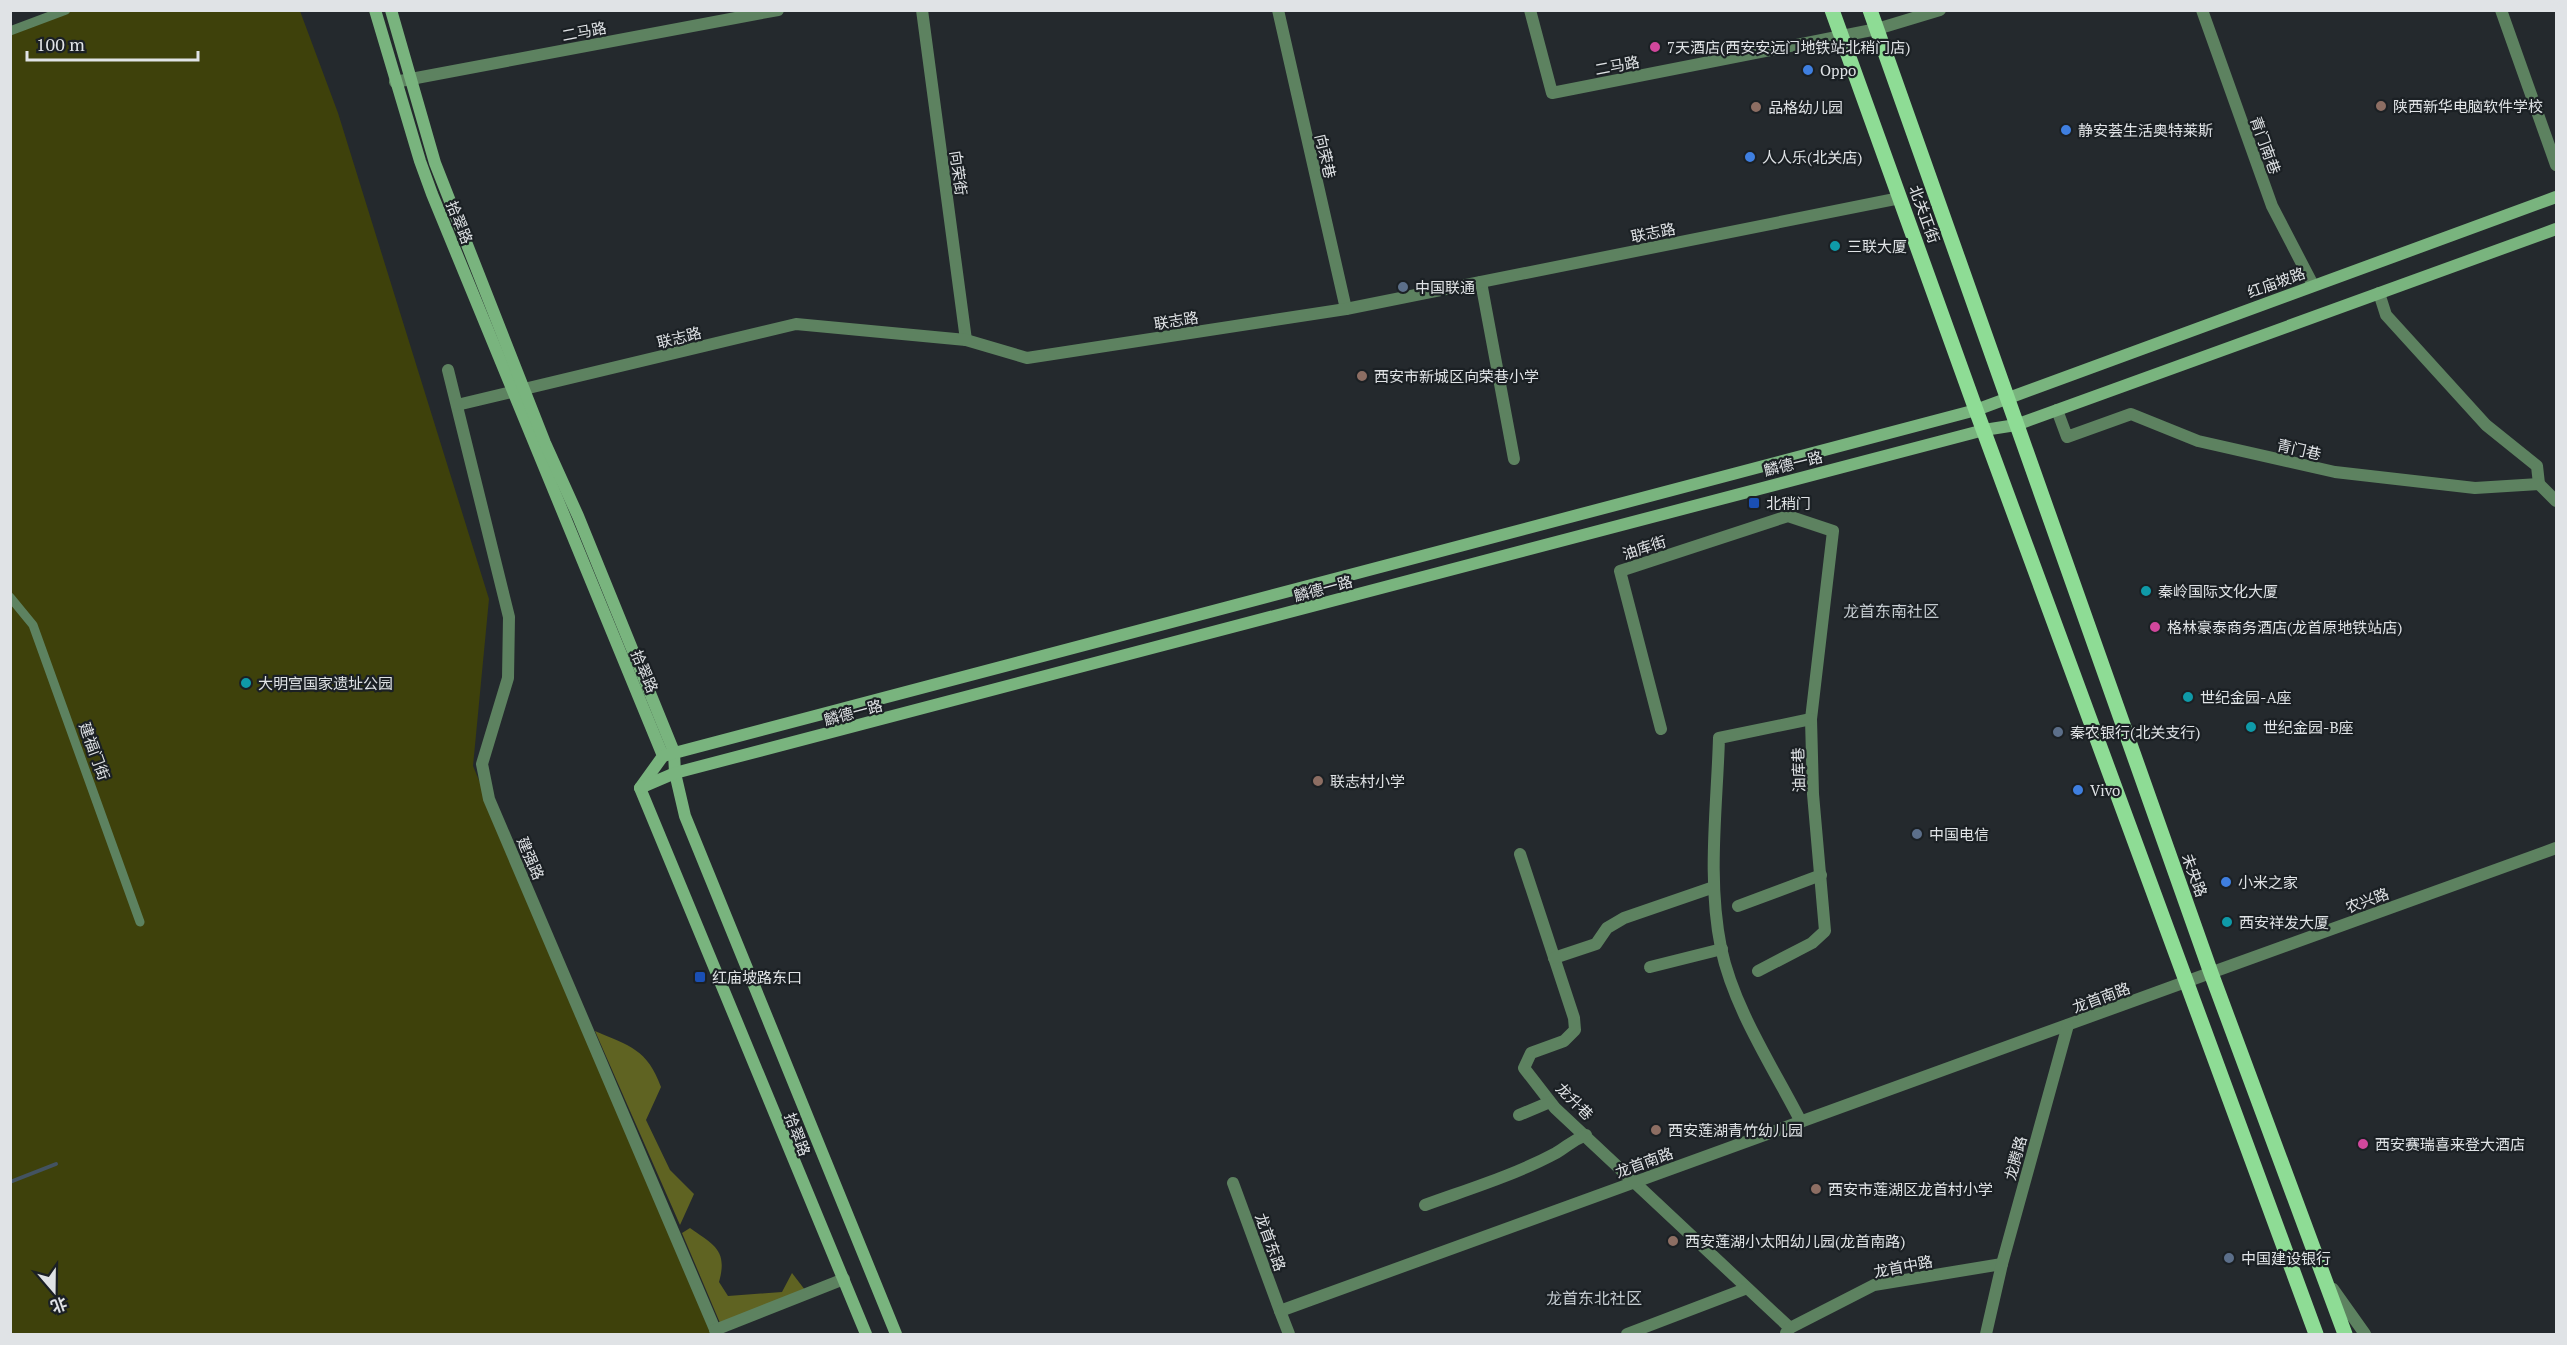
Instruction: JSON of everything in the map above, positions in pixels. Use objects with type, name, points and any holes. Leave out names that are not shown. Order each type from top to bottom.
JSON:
[{"type":"main road","name":"拾翠路","points":[[375,10],[420,161],[519,390],[668,754],[685,816],[896,1335]]},
{"type":"main road","name":"拾翠路","points":[[391,10],[435,163],[519,390]]},
{"type":"main road","name":"北关正街","points":[[1833,10],[1984,430]]},
{"type":"main road","name":"北关正街","points":[[1870,10],[2016,425]]},
{"type":"main road","name":"红庙坡路","points":[[2006,397],[2556,197]]},
{"type":"main road","points":[[2016,425],[2556,229]]},
{"type":"main road","name":"麟德一路","points":[[668,754],[1976,410],[2006,397]]},
{"type":"main road","name":"麟德一路","points":[[640,788],[675,773],[1984,430],[2016,425]]},
{"type":"main road","name":"未央路","points":[[2016,425],[2211,973],[2345,1335]]},
{"type":"main road","points":[[1984,430],[2316,1335]]},
{"type":"main road","points":[[640,788],[668,754]]},
{"type":"main road","name":"拾翠路","points":[[640,788],[866,1335]]},
{"type":"street","points":[[10,31],[66,10]]},
{"type":"street","name":"二马路","points":[[395,82],[778,10]]},
{"type":"street","name":"向荣街","points":[[922,10],[966,339]]},
{"type":"street","name":"向荣巷","points":[[1278,10],[1346,309]]},
{"type":"street","name":"二马路","points":[[1530,10],[1552,93],[1876,29],[1940,10]]},
{"type":"street","name":"青门南巷","points":[[2202,10],[2272,206],[2313,285]]},
{"type":"street","points":[[2501,10],[2556,165]]},
{"type":"street","name":"联志路","points":[[457,405],[796,324],[966,339],[1027,358],[1346,309],[1900,198]]},
{"type":"street","points":[[1481,282],[1514,459]]},
{"type":"street","points":[[2379,293],[2386,315],[2486,425],[2537,466],[2538,484],[2556,501]]},
{"type":"street","name":"建强路","points":[[448,370],[510,617],[508,678],[482,764],[489,799],[716,1332]]},
{"type":"street","name":"青门巷","points":[[2057,411],[2067,436],[2131,414],[2198,441],[2335,472],[2475,488],[2538,484]]},
{"type":"street","name":"油库街","points":[[1661,729],[1620,571],[1788,516],[1833,531]]},
{"type":"street","name":"油库巷","points":[[1758,971],[1812,943],[1824,934],[1813,794],[1810,719],[1833,531]]},
{"type":"street","name":"建福门街","points":[[10,597],[33,625],[140,922]]},
{"type":"street","points":[[1801,1122],[1742,1007],[1722,949],[1714,886],[1719,738],[1810,719]]},
{"type":"street","name":"农兴路","points":[[2188,981],[2556,848]]},
{"type":"street","name":"龙升巷","points":[[1520,854],[1574,1018],[1575,1030],[1564,1041],[1531,1053],[1524,1068],[1550,1102],[1587,1135],[1787,1331]]},
{"type":"street","points":[[1738,906],[1821,875]]},
{"type":"street","points":[[1554,958],[1596,944],[1607,928],[1624,918],[1714,886]]},
{"type":"street","points":[[1650,967],[1722,949]]},
{"type":"street","name":"龙首南路","points":[[1280,1311],[2188,981]]},
{"type":"street","name":"龙腾路","points":[[1986,1335],[2002,1264],[2068,1026]]},
{"type":"street","points":[[1519,1115],[1550,1102]]},
{"type":"street","points":[[1425,1205],[1511,1174],[1557,1152],[1566,1143],[1587,1135]]},
{"type":"street","name":"龙首东路","points":[[1233,1183],[1289,1335]]},
{"type":"street","name":"龙首中路","points":[[1787,1331],[1874,1286],[2002,1264]]},
{"type":"street","points":[[2321,1270],[2365,1335]]},
{"type":"street","points":[[716,1332],[844,1280]]},
{"type":"street","points":[[1627,1335],[1745,1289]]},
{"type":"shaded area","name":"大明宫国家遗址公园","points":[[64,11],[300,11],[338,113],[489,599],[473,766],[712,1334],[11,1334],[11,30]]},
{"type":"green space","points":[[595,1031],[636,1050],[656,1074],[661,1087],[646,1120],[670,1170],[694,1194],[680,1225]]},
{"type":"green space","points":[[690,1228],[717,1249],[722,1262],[719,1282],[728,1296],[782,1292],[792,1273],[805,1290],[720,1323],[682,1233]]},
{"type":"waterway","points":[[10,1182],[56,1164]]},
{"type":"place","name":"7天酒店(西安安远门地铁站北稍门店)","points":[[1655,47]]},
{"type":"place","name":"Oppo","points":[[1808,70]]},
{"type":"place","name":"陕西新华电脑软件学校","points":[[2381,106]]},
{"type":"place","name":"品格幼儿园","points":[[1756,107]]},
{"type":"place","name":"静安荟生活奥特莱斯","points":[[2066,130]]},
{"type":"place","name":"人人乐(北关店)","points":[[1750,157]]},
{"type":"place","name":"三联大厦","points":[[1835,246]]},
{"type":"place","name":"中国联通","points":[[1403,287]]},
{"type":"place","name":"西安市新城区向荣巷小学","points":[[1362,376]]},
{"type":"place","name":"北稍门","points":[[1754,503]]},
{"type":"place","name":"秦岭国际文化大厦","points":[[2146,591]]},
{"type":"place","name":"格林豪泰商务酒店(龙首原地铁站店)","points":[[2155,627]]},
{"type":"place","name":"大明宫国家遗址公园","points":[[246,683]]},
{"type":"place","name":"世纪金园-A座","points":[[2188,697]]},
{"type":"place","name":"世纪金园-B座","points":[[2251,727]]},
{"type":"place","name":"秦农银行(北关支行)","points":[[2058,732]]},
{"type":"place","name":"联志村小学","points":[[1318,781]]},
{"type":"place","name":"Vivo","points":[[2078,790]]},
{"type":"place","name":"中国电信","points":[[1917,834]]},
{"type":"place","name":"小米之家","points":[[2226,882]]},
{"type":"place","name":"西安祥发大厦","points":[[2227,922]]},
{"type":"place","name":"红庙坡路东口","points":[[700,977]]},
{"type":"place","name":"西安莲湖青竹幼儿园","points":[[1656,1130]]},
{"type":"place","name":"西安赛瑞喜来登大酒店","points":[[2363,1144]]},
{"type":"place","name":"西安市莲湖区龙首村小学","points":[[1816,1189]]},
{"type":"place","name":"西安莲湖小太阳幼儿园(龙首南路)","points":[[1673,1241]]},
{"type":"place","name":"中国建设银行","points":[[2229,1258]]},
{"type":"district","name":"龙首东南社区","points":[[1891,611]]},
{"type":"district","name":"龙首东北社区","points":[[1594,1298]]}]
